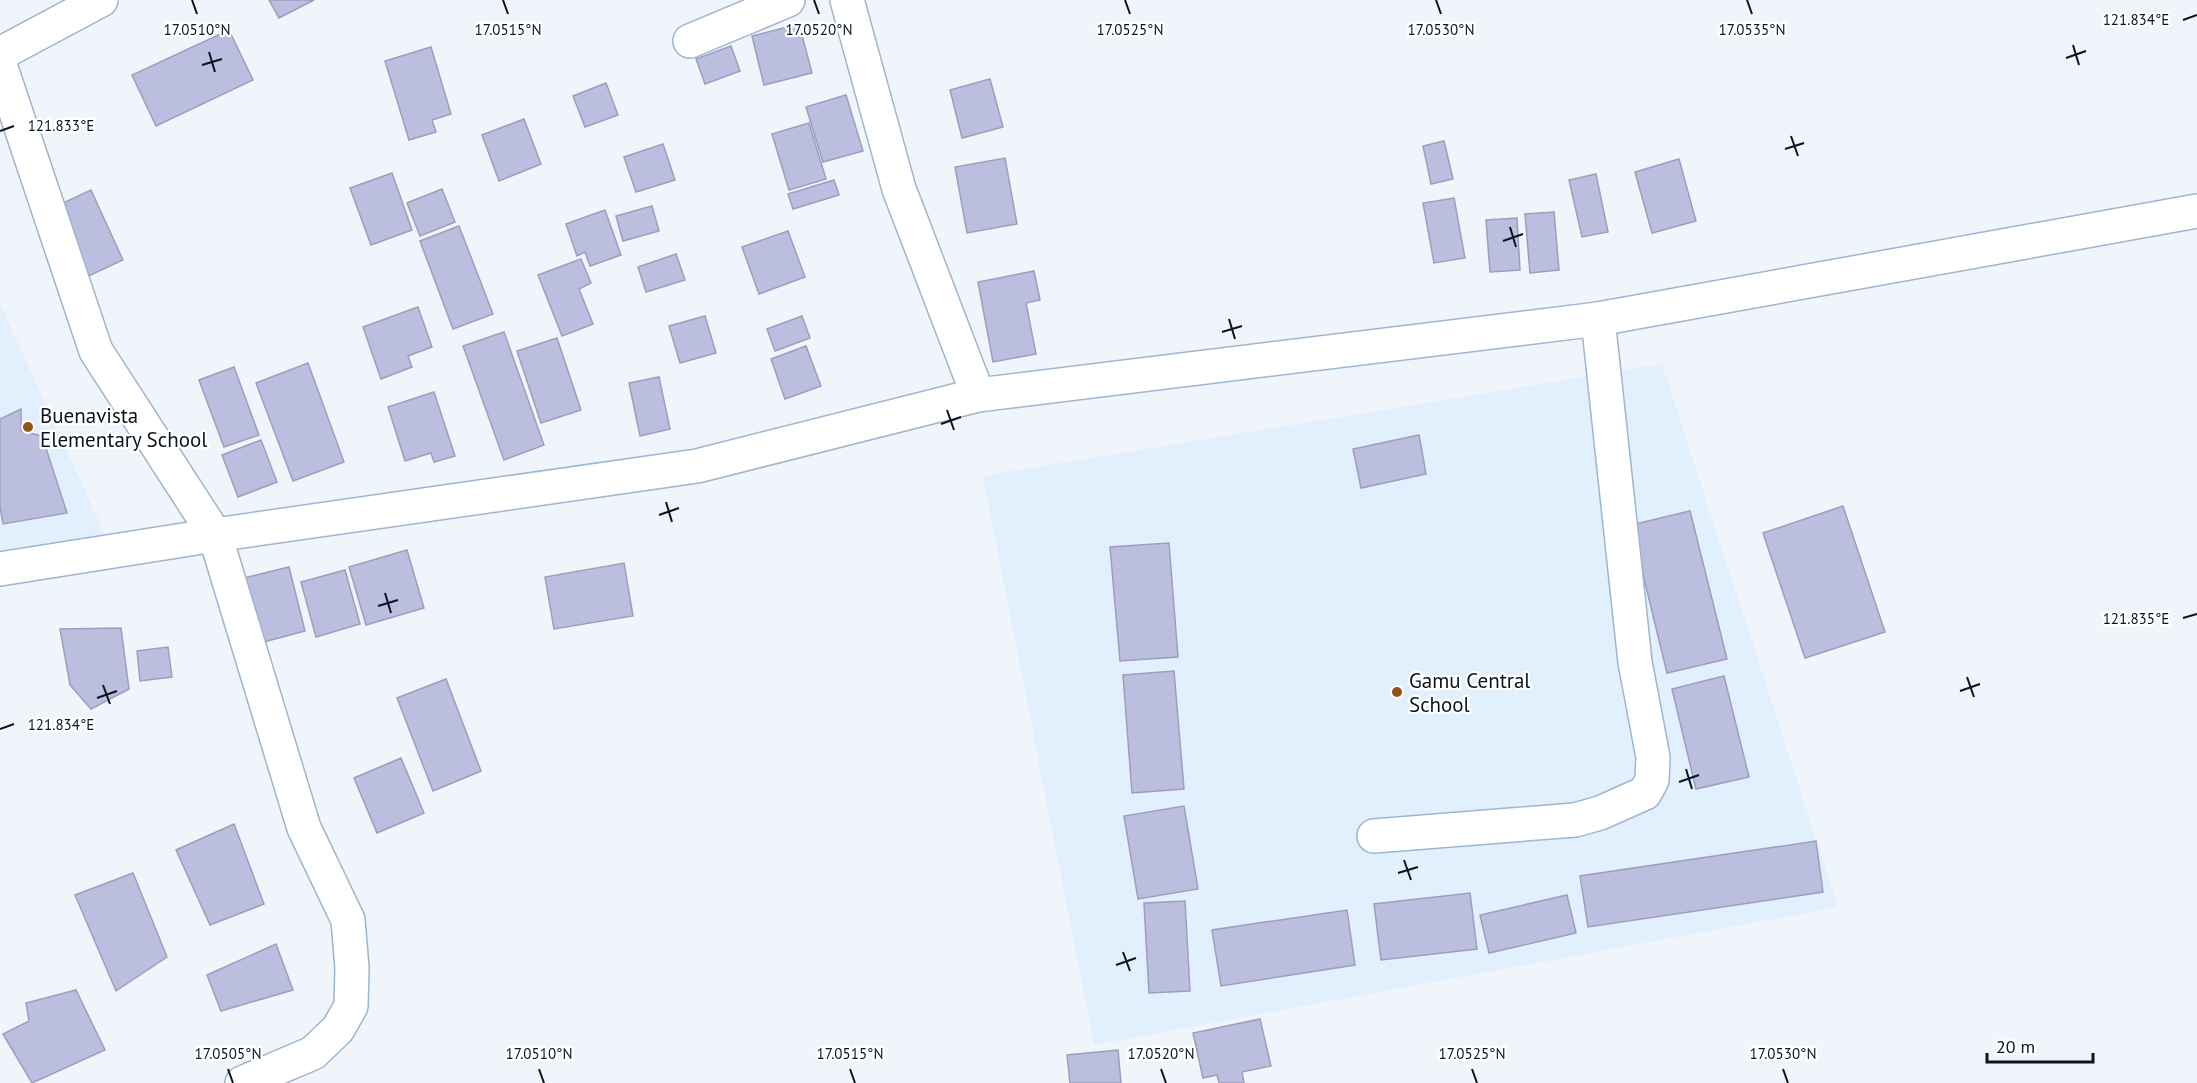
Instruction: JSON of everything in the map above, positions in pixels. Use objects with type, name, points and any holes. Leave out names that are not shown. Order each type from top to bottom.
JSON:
[{"type":"street","points":[[0,54],[101,0]]},
{"type":"street","points":[[690,40],[788,0]]},
{"type":"street","points":[[847,0],[899,189],[978,395]]},
{"type":"street","points":[[0,65],[96,351],[215,535],[304,828],[348,920],[352,968],[351,1006],[338,1029],[313,1053],[242,1083]]},
{"type":"street","points":[[0,569],[215,535],[697,466],[978,395],[1598,319],[2197,211]]},
{"type":"street","points":[[1374,836],[1575,820],[1600,813],[1645,793],[1652,780],[1653,757],[1635,662],[1598,319]]},
{"type":"shaded area","name":"Buenavista Elementary School","points":[[0,304],[112,550],[0,564]]},
{"type":"shaded area","name":"Gamu Central School","points":[[1662,364],[1838,907],[1094,1045],[983,476]]},
{"type":"building","points":[[269,0],[314,0],[279,18]]},
{"type":"building","points":[[799,24],[812,73],[764,85],[752,36]]},
{"type":"building","points":[[229,30],[253,80],[156,126],[132,75]]},
{"type":"building","points":[[731,46],[740,71],[705,84],[696,59]]},
{"type":"building","points":[[431,47],[451,114],[432,120],[436,132],[409,140],[385,61]]},
{"type":"building","points":[[990,79],[1003,127],[962,138],[950,90]]},
{"type":"building","points":[[606,83],[618,115],[585,127],[573,96]]},
{"type":"building","points":[[846,95],[863,151],[823,162],[806,107]]},
{"type":"building","points":[[524,119],[541,164],[499,181],[482,135]]},
{"type":"building","points":[[809,123],[826,179],[789,190],[772,134]]},
{"type":"building","points":[[1444,141],[1453,179],[1431,184],[1423,146]]},
{"type":"building","points":[[663,144],[675,180],[636,192],[624,157]]},
{"type":"building","points":[[1005,158],[1017,224],[967,233],[955,167]]},
{"type":"building","points":[[1679,159],[1696,221],[1652,233],[1635,172]]},
{"type":"building","points":[[392,173],[412,230],[371,245],[350,188]]},
{"type":"building","points":[[1596,174],[1608,232],[1582,237],[1569,180]]},
{"type":"building","points":[[834,180],[839,195],[793,209],[788,194]]},
{"type":"building","points":[[442,189],[455,222],[420,236],[407,203]]},
{"type":"building","points":[[91,190],[123,260],[80,280],[48,210]]},
{"type":"building","points":[[1454,198],[1465,258],[1434,263],[1423,203]]},
{"type":"building","points":[[652,206],[659,231],[623,241],[616,216]]},
{"type":"building","points":[[605,210],[621,255],[590,266],[585,252],[577,256],[566,224]]},
{"type":"building","points":[[1554,212],[1559,270],[1530,273],[1525,214]]},
{"type":"building","points":[[1517,218],[1520,270],[1490,272],[1486,220]]},
{"type":"building","points":[[459,226],[493,314],[453,329],[420,241]]},
{"type":"building","points":[[788,231],[805,277],[759,294],[742,247]]},
{"type":"building","points":[[676,254],[685,280],[646,292],[638,267]]},
{"type":"building","points":[[581,259],[591,283],[579,289],[593,324],[562,336],[538,275]]},
{"type":"building","points":[[1034,271],[1040,300],[1026,303],[1036,354],[993,362],[978,282]]},
{"type":"building","points":[[418,307],[432,347],[408,356],[412,367],[381,379],[363,327]]},
{"type":"building","points":[[705,316],[716,353],[680,363],[669,326]]},
{"type":"building","points":[[802,316],[810,338],[775,351],[767,329]]},
{"type":"building","points":[[504,332],[544,445],[504,460],[463,346]]},
{"type":"building","points":[[557,338],[581,410],[541,423],[517,351]]},
{"type":"building","points":[[806,346],[821,386],[785,399],[771,359]]},
{"type":"building","points":[[308,363],[344,462],[293,481],[256,383]]},
{"type":"building","points":[[234,367],[259,435],[224,447],[199,380]]},
{"type":"building","points":[[659,377],[670,429],[640,436],[629,383]]},
{"type":"building","points":[[434,392],[455,456],[434,462],[431,453],[405,461],[388,407]]},
{"type":"building","points":[[21,409],[21,431],[42,436],[67,513],[3,524],[0,507],[0,419]]},
{"type":"building","points":[[1419,435],[1426,474],[1361,488],[1353,449]]},
{"type":"building","points":[[261,440],[277,482],[238,497],[222,455]]},
{"type":"building","points":[[1843,506],[1885,632],[1805,658],[1763,533]]},
{"type":"building","points":[[1690,511],[1727,659],[1667,673],[1631,525]]},
{"type":"building","points":[[1169,543],[1178,657],[1120,661],[1110,547]]},
{"type":"building","points":[[407,550],[424,608],[366,625],[349,567]]},
{"type":"building","points":[[624,563],[633,616],[554,629],[545,577]]},
{"type":"building","points":[[289,567],[305,631],[256,644],[240,579]]},
{"type":"building","points":[[345,570],[360,624],[316,637],[301,582]]},
{"type":"building","points":[[121,628],[129,689],[91,709],[70,685],[60,629]]},
{"type":"building","points":[[168,647],[172,677],[140,681],[137,651]]},
{"type":"building","points":[[1174,671],[1184,789],[1132,793],[1123,675]]},
{"type":"building","points":[[1724,676],[1749,777],[1696,789],[1672,689]]},
{"type":"building","points":[[446,679],[481,771],[433,791],[397,698]]},
{"type":"building","points":[[401,758],[424,813],[377,833],[354,778]]},
{"type":"building","points":[[1184,806],[1198,889],[1138,899],[1124,816]]},
{"type":"building","points":[[234,824],[264,904],[210,925],[176,850]]},
{"type":"building","points":[[1816,841],[1823,892],[1588,927],[1580,876]]},
{"type":"building","points":[[133,873],[167,957],[116,991],[75,895]]},
{"type":"building","points":[[1470,893],[1477,949],[1381,960],[1374,904]]},
{"type":"building","points":[[1567,895],[1576,933],[1489,953],[1480,915]]},
{"type":"building","points":[[1185,901],[1190,991],[1149,993],[1144,903]]},
{"type":"building","points":[[1347,910],[1355,965],[1221,986],[1212,930]]},
{"type":"building","points":[[276,944],[293,990],[221,1011],[207,975]]},
{"type":"building","points":[[76,990],[105,1050],[32,1083],[3,1034],[29,1021],[26,1003]]},
{"type":"building","points":[[1260,1019],[1271,1066],[1242,1072],[1244,1083],[1219,1083],[1217,1075],[1203,1078],[1193,1033]]},
{"type":"building","points":[[1118,1050],[1121,1083],[1070,1083],[1067,1055]]},
{"type":"place","name":"Buenavista Elementary School","points":[[28,427]]},
{"type":"place","name":"Gamu Central School","points":[[1397,692]]}]
